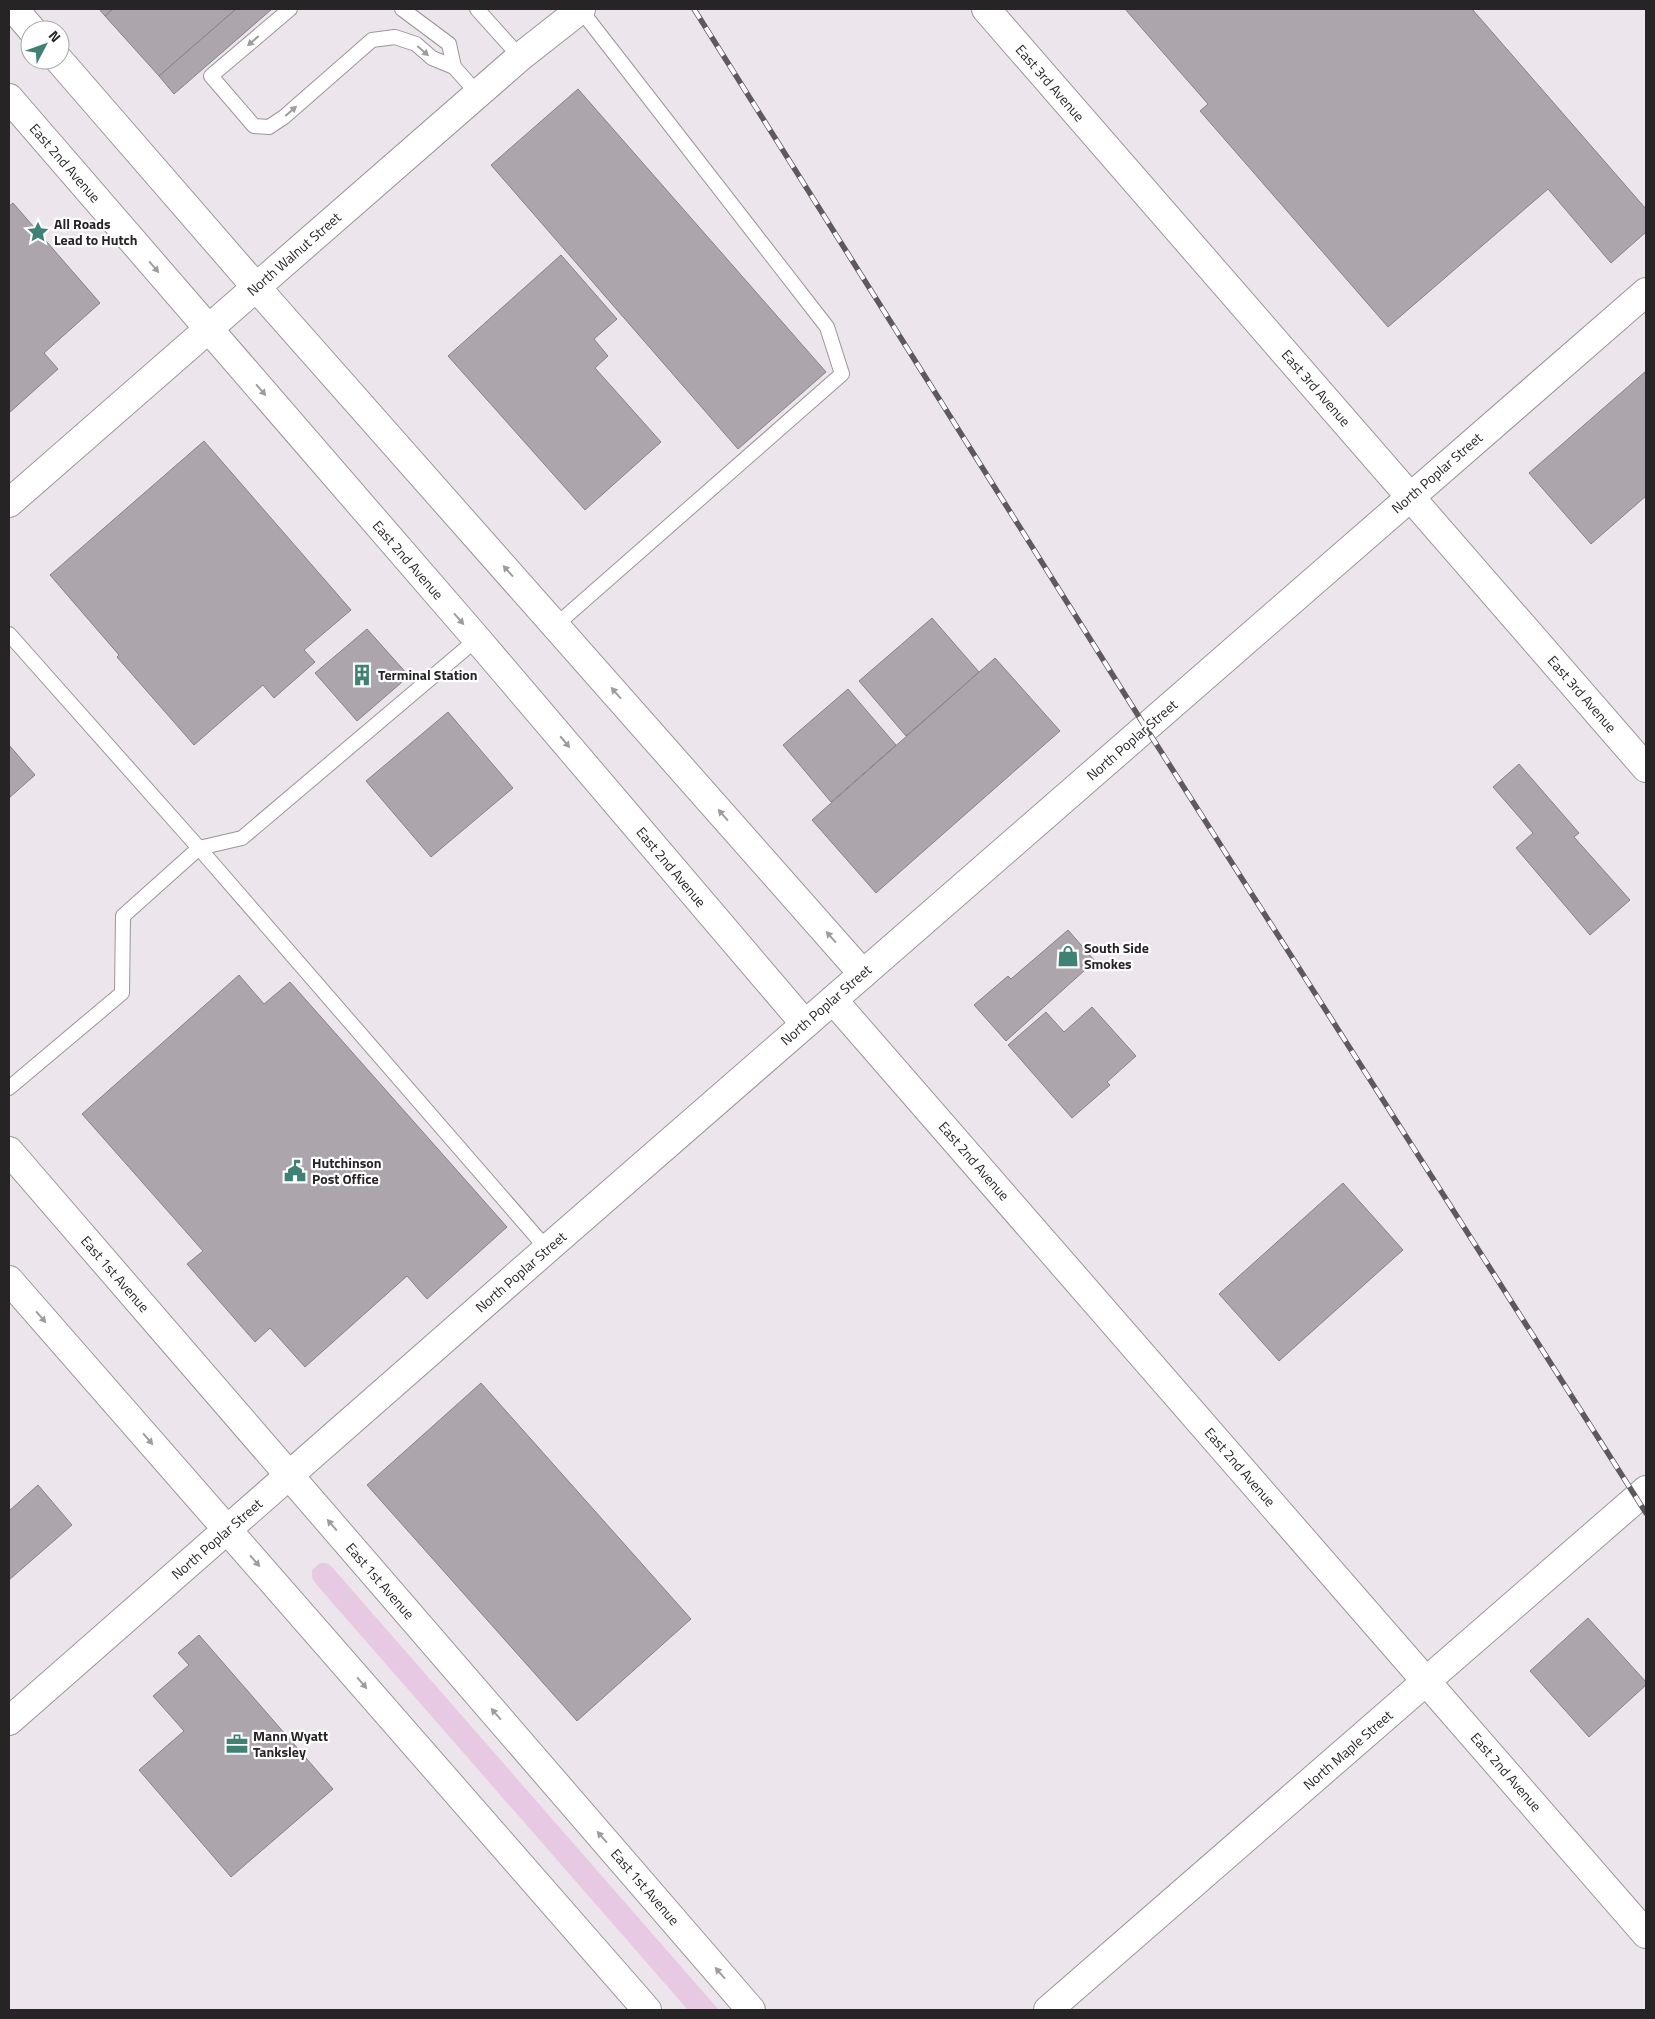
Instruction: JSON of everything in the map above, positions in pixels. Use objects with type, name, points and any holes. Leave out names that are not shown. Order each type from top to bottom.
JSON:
[{"type":"street","points":[[14,9],[23,20]]},
{"type":"street","name":"North Walnut Street","points":[[9,503],[520,57],[580,9]]},
{"type":"street","name":"East 3rd Avenue","points":[[986,9],[1646,768]]},
{"type":"street","points":[[68,70],[256,287],[863,974]]},
{"type":"street","name":"East 2nd Avenue","points":[[9,98],[477,639],[805,1024]]},
{"type":"street","name":"North Poplar Street","points":[[9,1721],[547,1249],[1646,292]]},
{"type":"street","name":"East 2nd Avenue","points":[[833,1000],[1428,1681],[1646,1934]]},
{"type":"street","name":"East 1st Avenue","points":[[9,1152],[751,2010]]},
{"type":"street","points":[[9,1280],[647,2010]]},
{"type":"street","name":"North Maple Street","points":[[1048,2010],[1646,1490]]},
{"type":"lane","points":[[290,9],[211,76],[254,126],[269,127],[284,117],[372,40],[395,37],[416,44],[432,58],[454,67],[478,94]]},
{"type":"lane","points":[[402,9],[449,44],[454,67]]},
{"type":"lane","points":[[478,9],[520,57]]},
{"type":"lane","points":[[556,626],[842,374],[827,327],[580,9]]},
{"type":"lane","points":[[9,634],[199,848],[547,1249]]},
{"type":"lane","points":[[9,1088],[122,993],[123,916],[199,848],[242,838],[477,639]]},
{"type":"shaded area","points":[[320,1563],[326,1563],[331,1566],[719,2010],[688,2010],[316,1584],[312,1578],[312,1570]]},
{"type":"building","points":[[99,9],[113,9],[105,16]]},
{"type":"building","points":[[113,9],[236,9],[159,76],[105,16]]},
{"type":"building","points":[[236,9],[272,9],[174,94],[159,76]]},
{"type":"building","points":[[1125,9],[1472,9],[1646,209],[1646,232],[1611,263],[1548,189],[1388,327],[1200,111],[1208,104]]},
{"type":"building","points":[[578,89],[826,372],[738,449],[491,165]]},
{"type":"building","points":[[13,203],[100,303],[44,353],[58,369],[9,413],[9,206]]},
{"type":"building","points":[[561,255],[617,319],[594,339],[608,356],[595,368],[661,442],[585,510],[448,356]]},
{"type":"building","points":[[1646,371],[1646,496],[1591,544],[1529,473]]},
{"type":"building","points":[[204,441],[351,610],[304,650],[315,662],[274,698],[263,685],[194,745],[117,657],[119,655],[50,575]]},
{"type":"building","points":[[932,618],[979,672],[906,736],[859,681]]},
{"type":"building","name":"Terminal Station","points":[[367,629],[409,676],[357,721],[315,673]]},
{"type":"building","points":[[995,658],[1060,731],[876,893],[812,820]]},
{"type":"building","points":[[848,689],[896,745],[831,802],[783,745]]},
{"type":"building","points":[[448,712],[513,788],[431,857],[366,781]]},
{"type":"building","points":[[9,745],[35,775],[9,798]]},
{"type":"building","points":[[1519,764],[1579,833],[1574,837],[1630,900],[1590,935],[1516,848],[1533,833],[1493,787]]},
{"type":"building","points":[[1068,930],[1095,961],[1006,1041],[974,1005],[1008,976],[1011,979]]},
{"type":"building","name":"Hutchinson Post Office","points":[[239,975],[264,1004],[290,982],[507,1227],[427,1299],[407,1276],[305,1367],[270,1328],[255,1342],[187,1264],[203,1251],[82,1114]]},
{"type":"building","points":[[1092,1007],[1136,1056],[1107,1082],[1110,1085],[1072,1118],[1008,1045],[1046,1012],[1064,1032]]},
{"type":"building","points":[[1343,1183],[1403,1250],[1279,1361],[1219,1294]]},
{"type":"building","points":[[481,1383],[691,1619],[577,1721],[367,1485]]},
{"type":"building","points":[[38,1485],[72,1525],[9,1580],[9,1511]]},
{"type":"building","points":[[1588,1618],[1646,1682],[1646,1685],[1589,1737],[1530,1671]]},
{"type":"building","points":[[199,1635],[333,1789],[231,1877],[139,1770],[184,1731],[153,1696],[189,1665],[178,1653]]},
{"type":"railway","points":[[694,9],[1146,728],[1646,1513]]},
{"type":"place","name":"All Roads Lead to Hutch","points":[[38,232]]},
{"type":"place","name":"Terminal Station","points":[[362,675]]},
{"type":"place","name":"South Side Smokes","points":[[1068,956]]},
{"type":"place","name":"Hutchinson Post Office","points":[[295,1171]]},
{"type":"place","name":"Mann Wyatt Tanksley","points":[[237,1744]]}]
